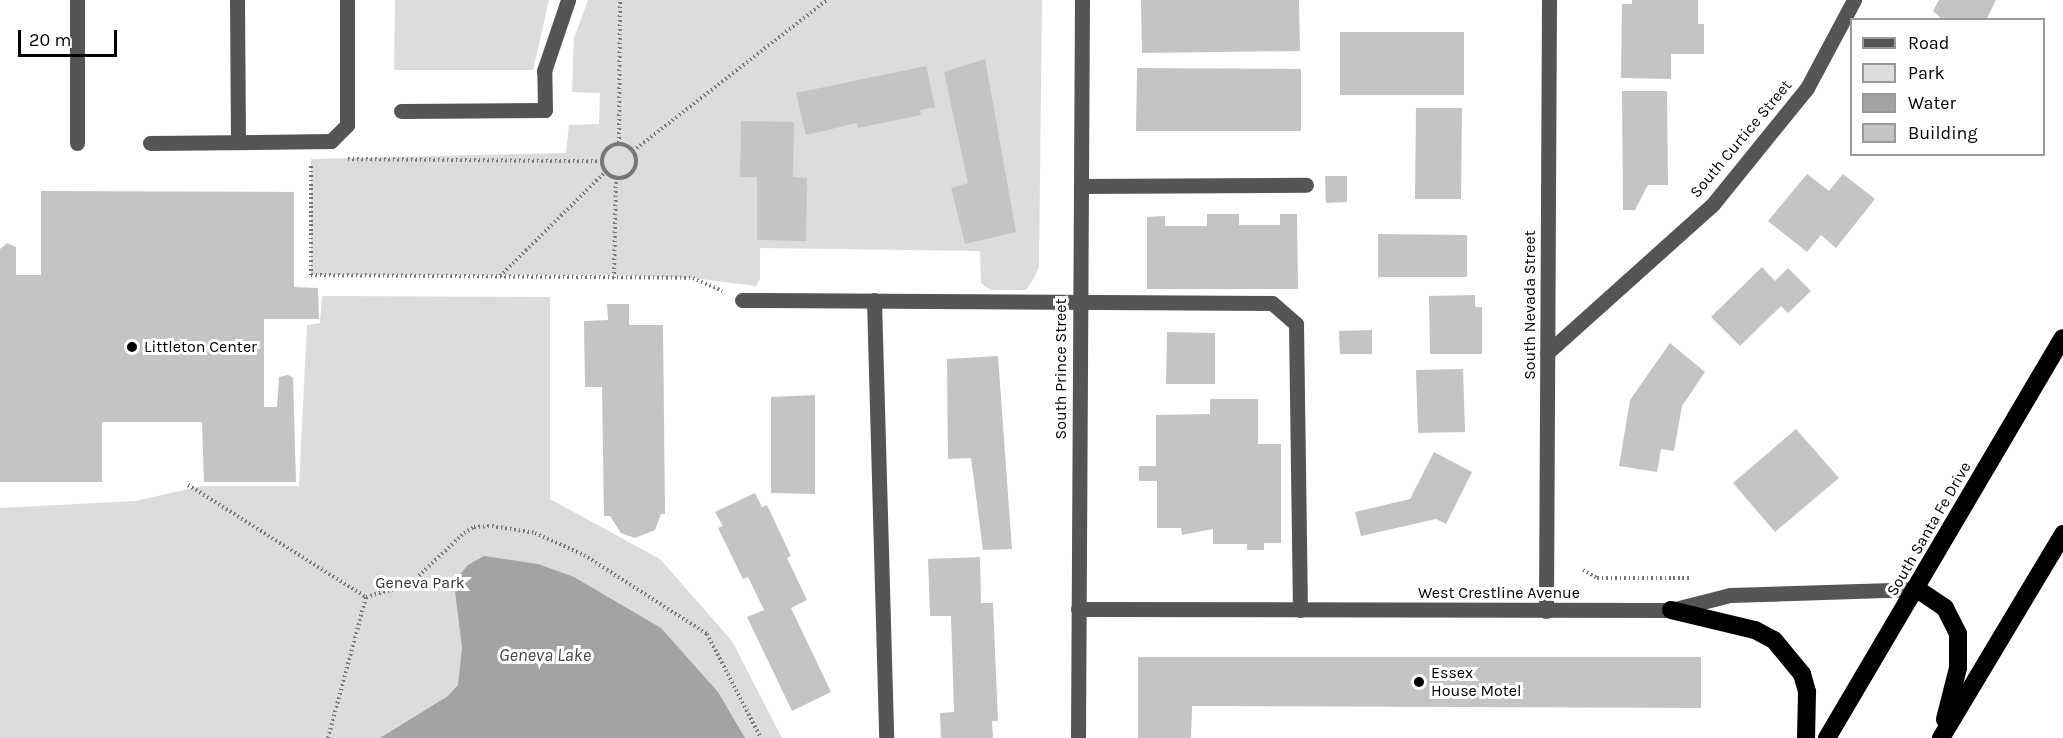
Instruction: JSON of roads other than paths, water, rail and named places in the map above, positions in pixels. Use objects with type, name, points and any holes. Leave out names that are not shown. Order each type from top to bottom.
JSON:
[{"type":"highway","name":"South Santa Fe Drive","points":[[1827,738],[2063,339]]},
{"type":"highway","points":[[1940,738],[2063,534]]},
{"type":"highway","points":[[1917,589],[1945,608],[1958,634],[1958,668],[1940,738]]},
{"type":"highway","points":[[1671,610],[1755,630],[1774,640],[1802,674],[1807,692],[1806,738]]},
{"type":"street","points":[[77,0],[77,144]]},
{"type":"street","points":[[237,0],[238,142]]},
{"type":"street","points":[[150,144],[331,141],[347,125],[347,0]]},
{"type":"street","points":[[401,111],[545,110],[544,71],[568,0]]},
{"type":"street","name":"South Prince Street","points":[[1078,738],[1082,0]]},
{"type":"street","name":"South Nevada Street","points":[[1546,611],[1549,0]]},
{"type":"street","name":"South Curtice Street","points":[[1547,353],[1713,204],[1808,88],[1854,0]]},
{"type":"street","points":[[1081,186],[1306,184]]},
{"type":"street","points":[[742,300],[1080,299],[1272,303],[1296,324],[1300,610]]},
{"type":"street","points":[[874,300],[886,738]]},
{"type":"street","name":"West Crestline Avenue","points":[[1078,609],[1671,610],[1730,595],[1917,589]]},
{"type":"water","name":"Geneva Lake","points":[[484,556],[538,564],[574,577],[661,628],[718,692],[745,738],[380,738],[448,696],[458,685],[462,648],[455,591],[458,577],[468,565]]},
{"type":"place","name":"Littleton Center","points":[[132,347]]},
{"type":"place","name":"Essex House Motel","points":[[1419,682]]},
{"type":"park label","name":"Geneva Park","points":[[420,583]]}]
